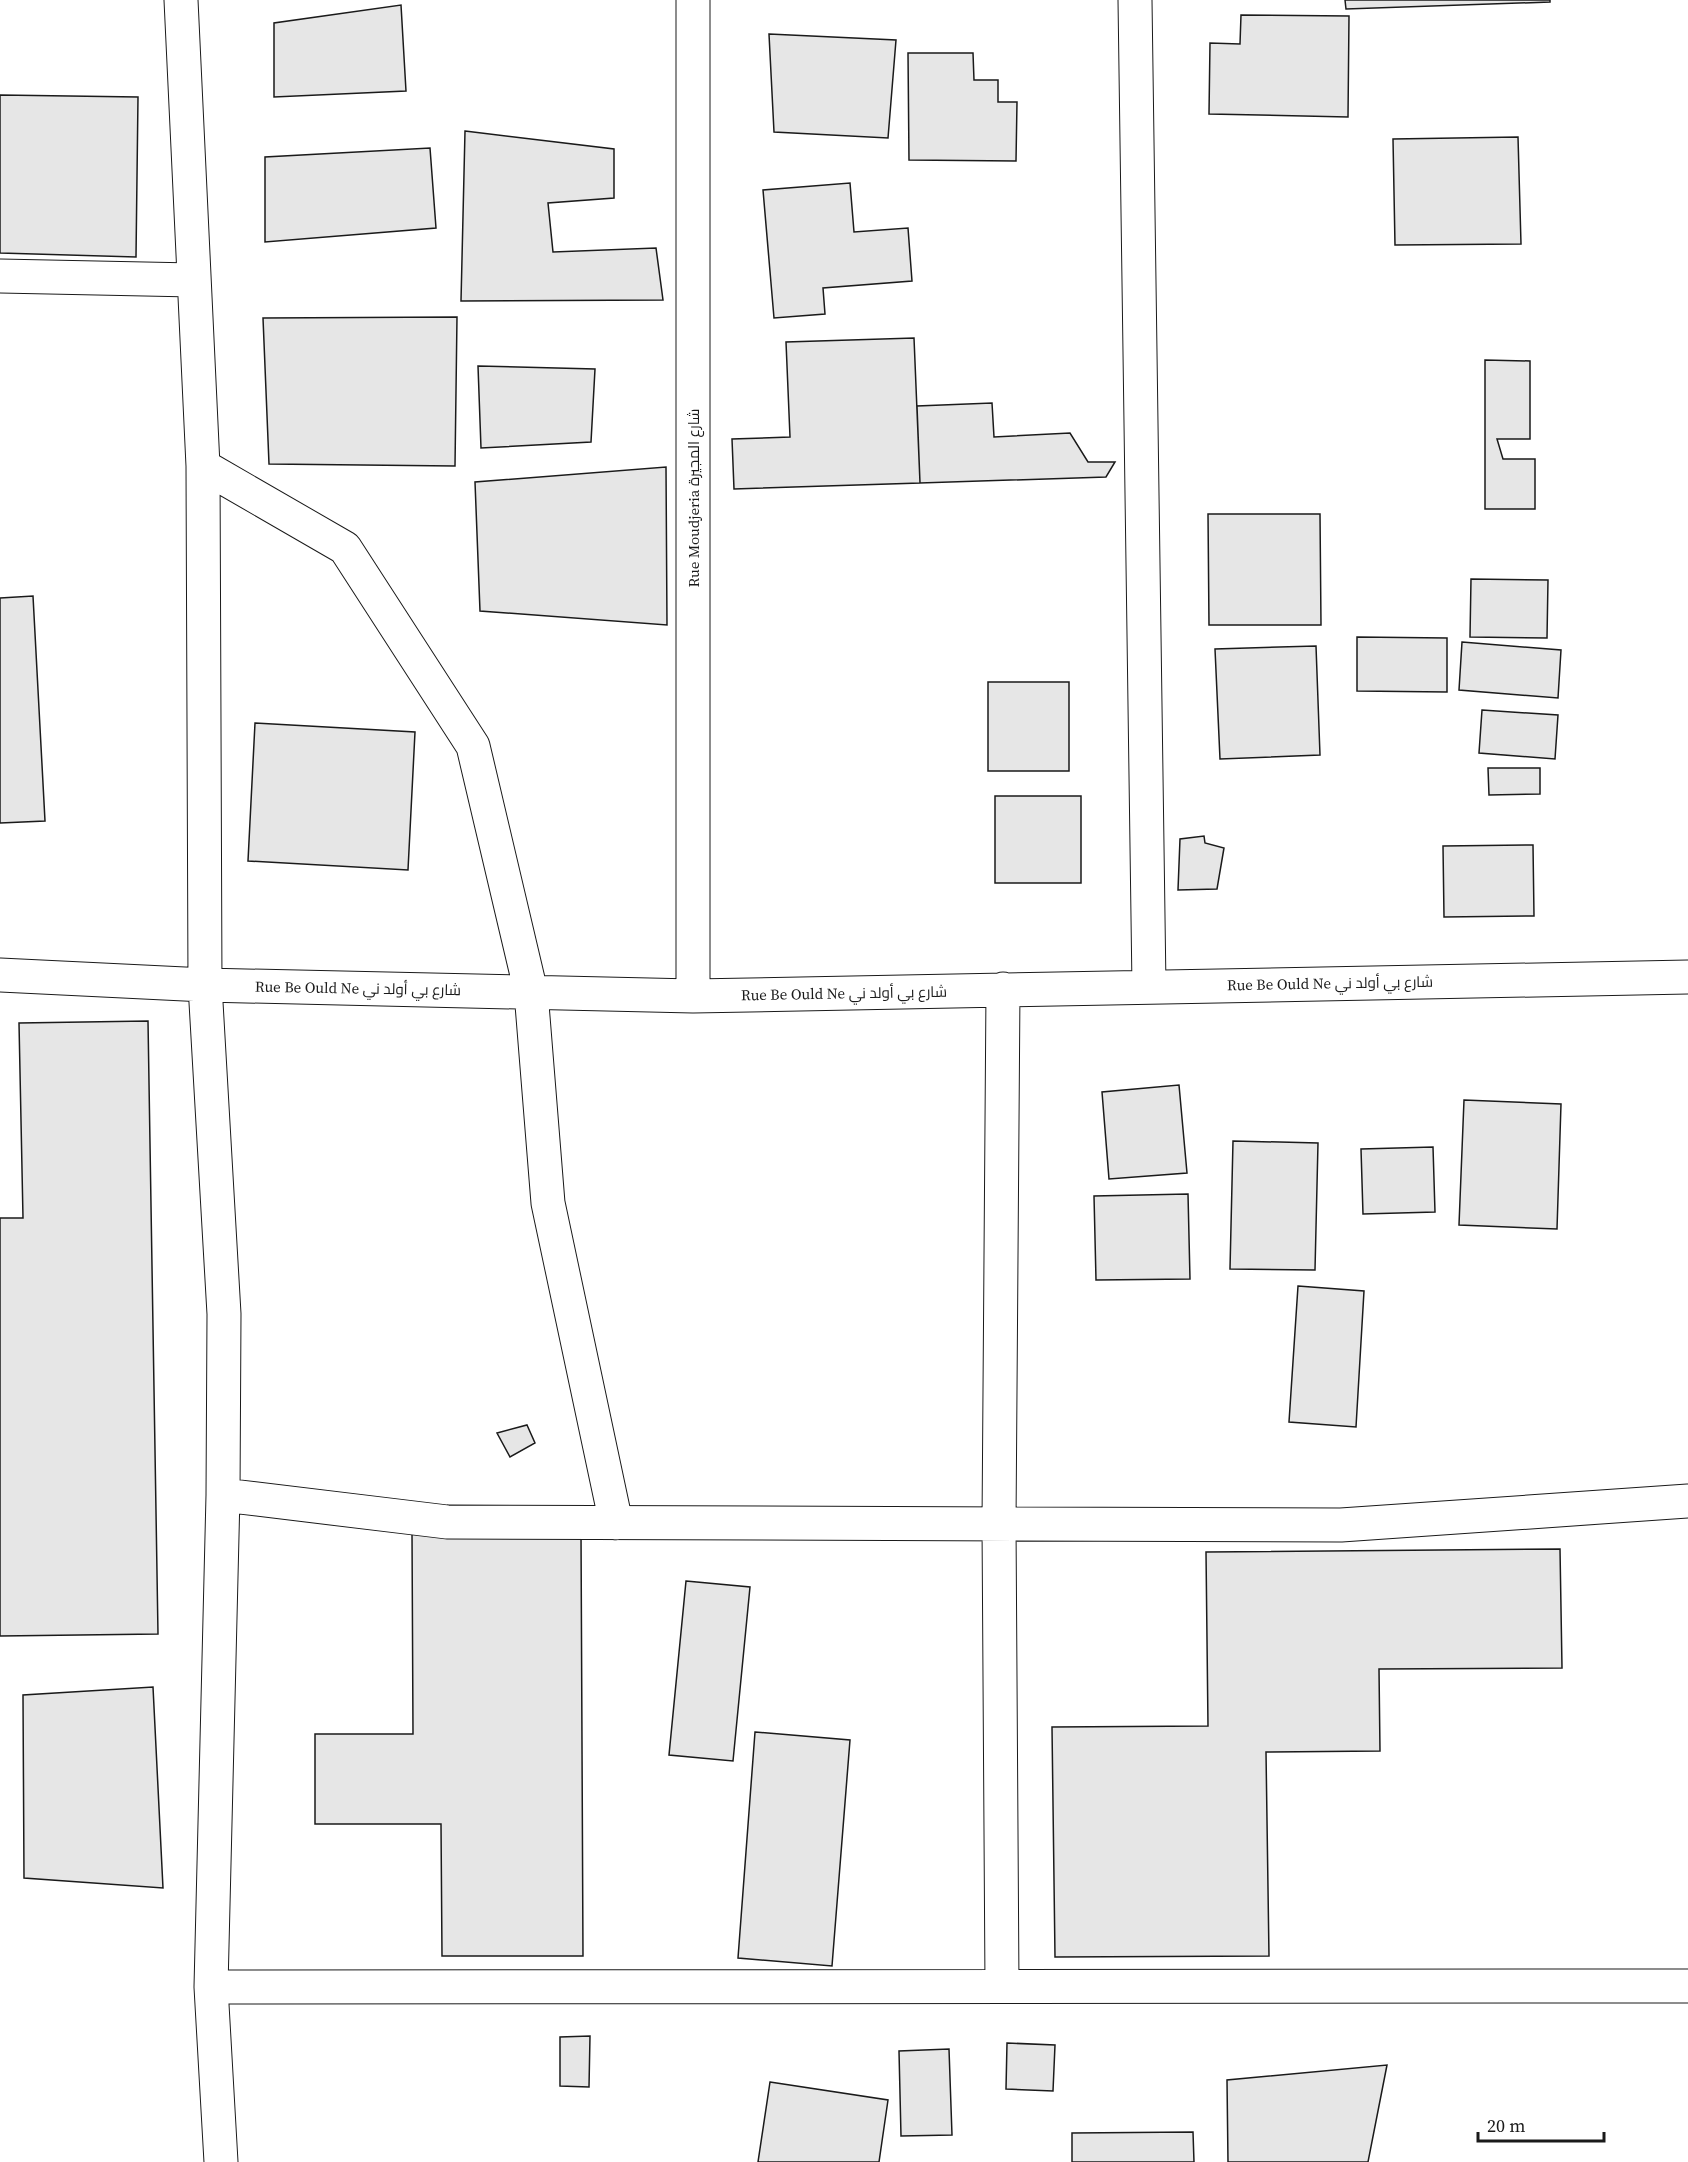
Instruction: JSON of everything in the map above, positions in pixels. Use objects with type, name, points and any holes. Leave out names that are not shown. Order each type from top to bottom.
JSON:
[{"type":"street","points":[[181,0],[203,466],[205,985],[224,1314],[223,1495],[211,1987],[221,2162]]},
{"type":"street","name":"Rue Moudjeria شارع المجيرة","points":[[693,0],[693,996]]},
{"type":"street","points":[[1134,0],[1149,987]]},
{"type":"street","points":[[0,276],[193,280]]},
{"type":"street","points":[[203,466],[345,548],[473,746],[531,992],[548,1203],[616,1523]]},
{"type":"street","name":"Rue Be Ould Ne شارع بي أولد ني","points":[[0,975],[205,985],[693,996],[1688,977]]},
{"type":"street","points":[[1002,1986],[999,1524],[1003,989]]},
{"type":"street","points":[[223,1495],[447,1522],[616,1523],[1341,1525],[1688,1502]]},
{"type":"street","points":[[211,1987],[1688,1986]]},
{"type":"building","points":[[1345,0],[1550,0],[1550,2],[1346,9]]},
{"type":"building","points":[[401,5],[406,91],[274,97],[274,23]]},
{"type":"building","points":[[1241,15],[1349,16],[1348,117],[1209,114],[1210,43],[1240,44]]},
{"type":"building","points":[[769,34],[896,40],[888,138],[774,132]]},
{"type":"building","points":[[908,53],[973,53],[974,80],[998,80],[998,102],[1017,102],[1016,161],[909,160]]},
{"type":"building","points":[[0,95],[138,97],[136,257],[0,253]]},
{"type":"building","points":[[465,131],[614,149],[614,198],[548,203],[553,252],[656,248],[663,300],[461,301]]},
{"type":"building","points":[[1518,137],[1521,244],[1395,245],[1393,139]]},
{"type":"building","points":[[430,148],[436,228],[265,242],[265,157]]},
{"type":"building","points":[[850,183],[854,232],[908,228],[912,281],[823,288],[825,314],[774,318],[763,190]]},
{"type":"building","points":[[457,317],[455,466],[269,464],[263,318]]},
{"type":"building","points":[[914,338],[920,483],[734,489],[732,439],[790,437],[786,342]]},
{"type":"building","points":[[1485,360],[1530,361],[1530,439],[1497,439],[1503,459],[1535,459],[1535,509],[1485,509]]},
{"type":"building","points":[[478,366],[595,369],[591,442],[481,448]]},
{"type":"building","points":[[992,403],[994,437],[1070,433],[1088,462],[1115,462],[1106,477],[920,483],[917,406]]},
{"type":"building","points":[[666,467],[667,625],[480,611],[475,482]]},
{"type":"building","points":[[1208,514],[1320,514],[1321,625],[1209,625]]},
{"type":"building","points":[[1471,579],[1548,580],[1547,638],[1470,637]]},
{"type":"building","points":[[33,596],[45,821],[0,823],[0,598]]},
{"type":"building","points":[[1357,637],[1447,638],[1447,692],[1357,691]]},
{"type":"building","points":[[1462,642],[1561,650],[1558,698],[1459,690]]},
{"type":"building","points":[[1316,646],[1320,755],[1220,759],[1215,649]]},
{"type":"building","points":[[988,682],[1069,682],[1069,771],[988,771]]},
{"type":"building","points":[[1482,710],[1558,715],[1555,759],[1479,753]]},
{"type":"building","points":[[255,723],[415,732],[408,870],[248,861]]},
{"type":"building","points":[[1488,768],[1540,768],[1540,794],[1489,795]]},
{"type":"building","points":[[995,796],[1081,796],[1081,883],[995,883]]},
{"type":"building","points":[[1204,836],[1205,843],[1224,848],[1217,889],[1178,890],[1180,839]]},
{"type":"building","points":[[1533,845],[1534,916],[1444,917],[1443,846]]},
{"type":"building","points":[[148,1021],[158,1634],[0,1636],[0,1218],[23,1218],[19,1023]]},
{"type":"building","points":[[1179,1085],[1187,1173],[1109,1179],[1102,1092]]},
{"type":"building","points":[[1464,1100],[1561,1104],[1557,1229],[1459,1225]]},
{"type":"building","points":[[1233,1141],[1318,1143],[1315,1270],[1230,1269]]},
{"type":"building","points":[[1433,1147],[1435,1212],[1363,1214],[1361,1149]]},
{"type":"building","points":[[1188,1194],[1190,1279],[1096,1280],[1094,1196]]},
{"type":"building","points":[[1298,1286],[1364,1291],[1356,1427],[1289,1422]]},
{"type":"building","points":[[527,1425],[535,1443],[510,1457],[497,1433]]},
{"type":"building","points":[[412,1532],[581,1532],[583,1956],[442,1956],[441,1824],[315,1824],[315,1734],[413,1734]]},
{"type":"building","points":[[1560,1549],[1562,1668],[1379,1669],[1380,1751],[1266,1752],[1269,1956],[1055,1957],[1052,1727],[1208,1726],[1206,1552]]},
{"type":"building","points":[[686,1581],[750,1587],[733,1761],[669,1755]]},
{"type":"building","points":[[153,1687],[163,1888],[24,1878],[23,1695]]},
{"type":"building","points":[[755,1732],[850,1740],[832,1966],[738,1958]]},
{"type":"building","points":[[590,2036],[589,2087],[560,2086],[560,2037]]},
{"type":"building","points":[[1007,2043],[1055,2045],[1053,2091],[1006,2089]]},
{"type":"building","points":[[949,2049],[952,2135],[901,2136],[899,2051]]},
{"type":"building","points":[[1387,2065],[1368,2162],[1228,2162],[1227,2080]]},
{"type":"building","points":[[770,2082],[888,2100],[879,2162],[758,2162]]},
{"type":"building","points":[[1193,2132],[1194,2162],[1072,2162],[1072,2133]]}]
